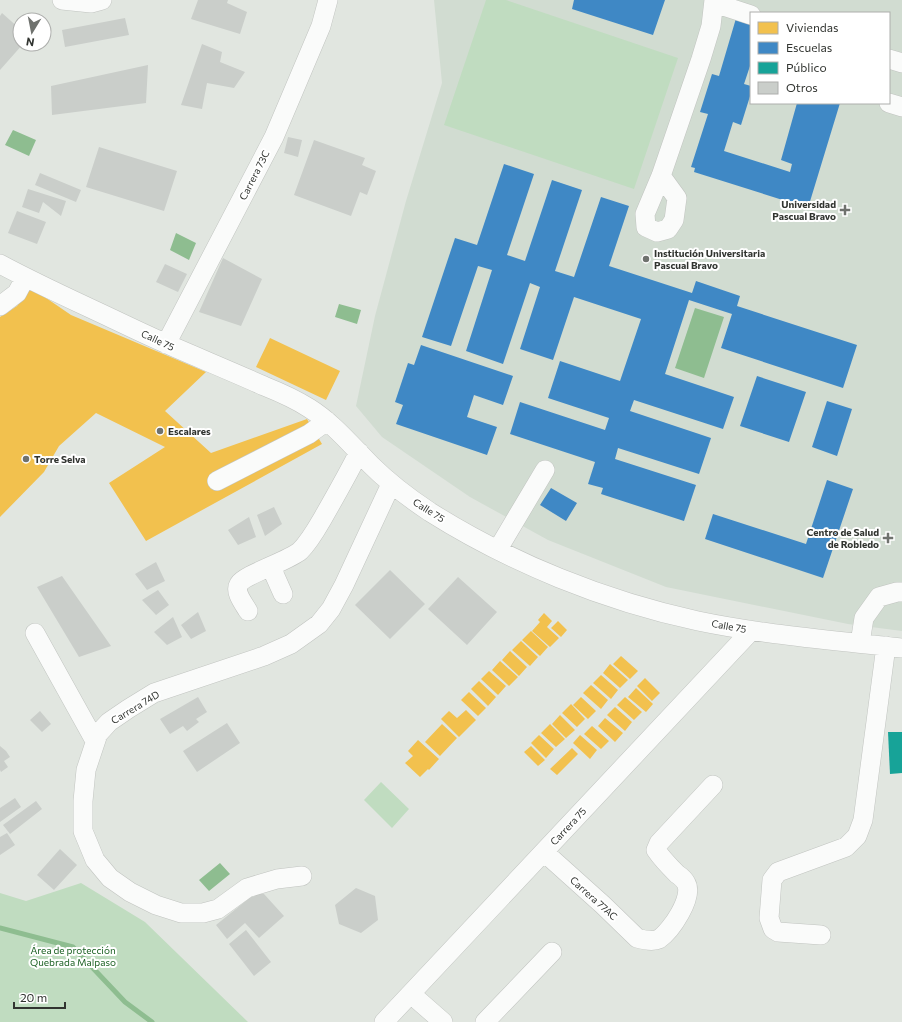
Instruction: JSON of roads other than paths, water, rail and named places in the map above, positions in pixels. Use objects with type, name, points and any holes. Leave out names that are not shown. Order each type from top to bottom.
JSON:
[{"type":"street","points":[[62,0],[91,3],[102,0]]},
{"type":"street","name":"Carrera 73C","points":[[166,344],[274,137],[321,26],[328,0]]},
{"type":"street","points":[[661,176],[711,26],[714,1],[750,15]]},
{"type":"street","points":[[890,59],[902,63]]},
{"type":"street","points":[[890,103],[902,107]]},
{"type":"street","name":"Calle 75","points":[[0,264],[25,278],[166,344],[290,398],[309,408],[327,422],[391,484],[432,513],[498,549],[562,579],[665,613],[751,630],[894,647]]},
{"type":"street","points":[[0,306],[17,292],[25,278]]},
{"type":"street","points":[[217,481],[309,434],[327,422]]},
{"type":"street","points":[[248,611],[237,591],[238,584],[243,579],[271,567],[299,552],[309,542],[340,489],[359,452]]},
{"type":"street","points":[[498,549],[545,470]]},
{"type":"street","name":"Carrera 74D","points":[[302,876],[277,879],[247,888],[218,909],[203,912],[181,913],[156,905],[130,892],[110,878],[95,860],[83,831],[83,801],[86,770],[98,734],[109,722],[154,693],[264,656],[291,644],[319,624],[331,609],[344,585],[391,484]]},
{"type":"street","points":[[271,567],[284,594]]},
{"type":"street","points":[[860,644],[864,618],[878,597],[902,592]]},
{"type":"street","name":"Carrera 75","points":[[384,1022],[751,630]]},
{"type":"street","points":[[35,633],[95,741]]},
{"type":"street","points":[[821,935],[778,932],[773,929],[768,918],[772,880],[778,872],[846,847],[857,836],[863,820],[894,647]]},
{"type":"street","name":"Carrera 77AC","points":[[544,852],[637,938],[645,941],[658,939],[672,927],[684,904],[688,892],[686,883],[661,858],[656,850],[659,843],[713,785]]},
{"type":"street","points":[[485,1022],[552,952]]},
{"type":"street","points":[[411,994],[443,1022]]},
{"type":"waterway","points":[[0,928],[73,947],[125,1002],[152,1022]]},
{"type":"place","name":"Universidad Pascual Bravo","points":[[845,210]]},
{"type":"place","name":"Institución Universitaria Pascual Bravo","points":[[646,259]]},
{"type":"place","name":"Escalares","points":[[160,431]]},
{"type":"place","name":"Torre Selva","points":[[26,459]]},
{"type":"place","name":"Centro de Salud de Robledo","points":[[888,538]]},
{"type":"park label","name":"Área de protección Quebrada Malpaso","points":[[73,956]]}]
